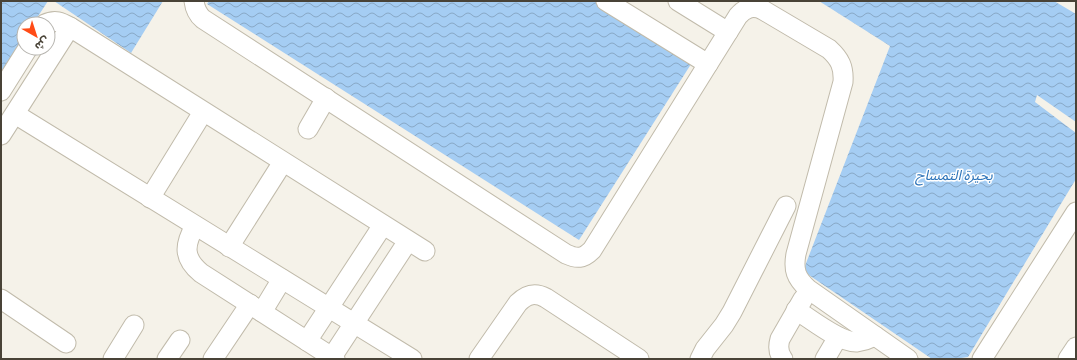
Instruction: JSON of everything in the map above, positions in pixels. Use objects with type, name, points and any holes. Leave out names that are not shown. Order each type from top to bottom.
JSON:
[{"type":"lane","points":[[194,1],[195,8],[203,19],[566,254],[580,258],[587,255],[592,250],[728,32],[743,11],[750,8],[758,8],[829,50],[836,56],[844,72],[843,82],[794,264],[796,274],[808,289],[875,336],[900,357]]},
{"type":"lane","points":[[606,1],[708,64]]},
{"type":"lane","points":[[678,1],[728,32]]},
{"type":"lane","points":[[56,21],[70,27],[425,251]]},
{"type":"lane","points":[[1,135],[70,27]]},
{"type":"lane","points":[[1,91],[23,56]]},
{"type":"lane","points":[[308,129],[326,98]]},
{"type":"lane","points":[[150,198],[203,112]]},
{"type":"lane","points":[[15,114],[329,308],[406,358]]},
{"type":"lane","points":[[229,247],[283,162]]},
{"type":"lane","points":[[700,359],[705,349],[724,325],[732,312],[786,206]]},
{"type":"lane","points":[[982,359],[1076,212]]},
{"type":"lane","points":[[307,341],[383,225]]},
{"type":"lane","points":[[195,226],[186,247],[188,257],[193,267],[334,358],[354,324],[408,241]]},
{"type":"lane","points":[[213,359],[282,279]]},
{"type":"lane","points":[[783,359],[778,345],[780,339],[808,289]]},
{"type":"lane","points":[[479,359],[518,303],[524,297],[531,294],[539,294],[546,298],[638,359]]},
{"type":"lane","points":[[1,299],[66,343]]},
{"type":"lane","points":[[796,310],[838,337],[847,341],[857,342],[875,336]]},
{"type":"lane","points":[[113,359],[134,325]]},
{"type":"lane","points":[[825,359],[838,337]]},
{"type":"lane","points":[[169,358],[180,340]]},
{"type":"lane","points":[[1068,359],[1076,347]]},
{"type":"water","points":[[1,1],[48,1],[38,16],[16,16],[16,50],[1,73]]},
{"type":"water","points":[[54,1],[163,1],[131,53]]},
{"type":"water","points":[[209,1],[599,1],[693,61],[579,240],[207,4]]},
{"type":"water","name":"بحيرة التمساح","points":[[819,1],[1054,1],[1076,14],[1076,122],[1037,95],[1035,102],[1076,133],[1076,179],[968,357],[954,359],[932,359],[803,271],[890,46]]}]
